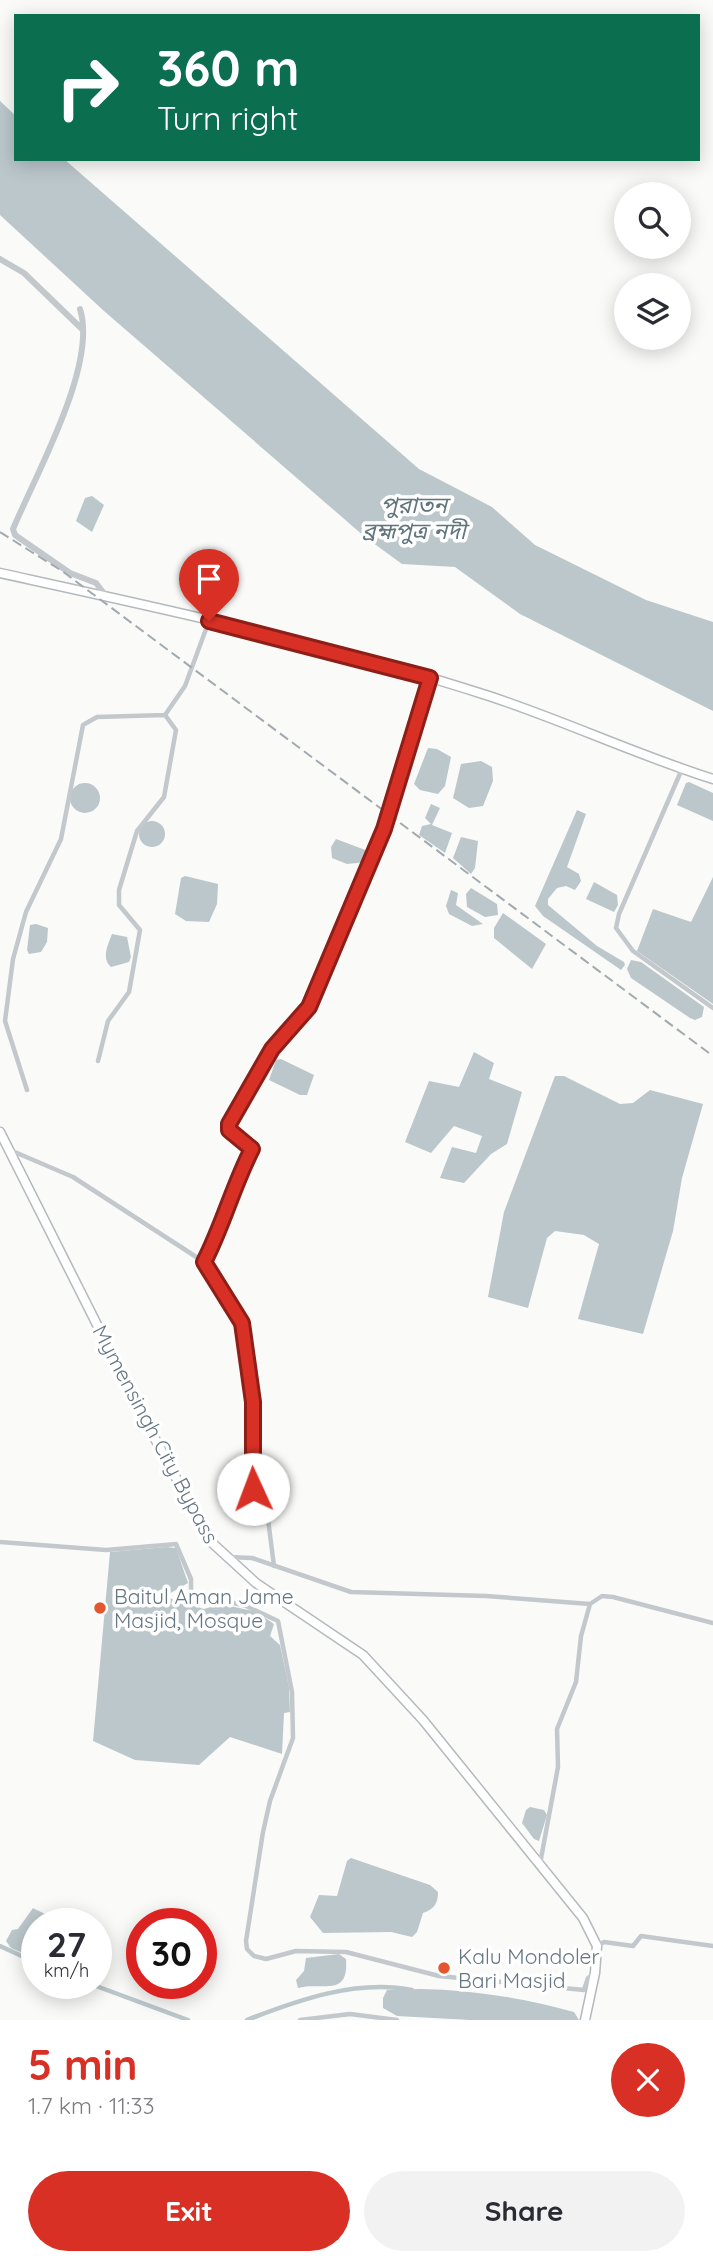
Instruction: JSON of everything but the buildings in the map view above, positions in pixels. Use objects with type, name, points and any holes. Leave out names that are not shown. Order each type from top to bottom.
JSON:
[{"type":"highway","points":[[0,573],[209,621],[430,678],[492,697],[713,779]]},
{"type":"highway","name":"Mymensingh City Bypass","points":[[0,1132],[184,1495],[210,1541],[224,1557],[256,1583],[363,1655],[423,1720],[583,1918],[597,1947]]},
{"type":"highway","points":[[585,2020],[595,1973],[597,1947]]},
{"type":"street","points":[[0,259],[24,273],[83,330]]},
{"type":"street","points":[[80,309],[83,330],[79,365],[37,481],[13,529],[15,535],[69,573],[96,583],[106,596]]},
{"type":"street","points":[[166,715],[185,686],[209,621]]},
{"type":"street","points":[[204,1262],[225,1220],[232,1189],[252,1149],[229,1130],[229,1124],[272,1049],[309,1007],[384,829],[430,678]]},
{"type":"street","points":[[98,1061],[108,1021],[129,992],[140,930],[118,905],[119,890],[137,831],[164,797],[176,730],[166,715]]},
{"type":"street","points":[[27,1090],[5,1021],[13,959],[26,912],[61,839],[83,725],[97,718],[166,715]]},
{"type":"street","points":[[682,769],[619,914],[616,928],[632,951],[713,1008]]},
{"type":"street","points":[[9,1149],[73,1177],[204,1262],[242,1323],[253,1402],[253,1489],[265,1496],[274,1566]]},
{"type":"street","points":[[0,1542],[106,1550],[176,1544],[191,1578],[191,1591],[200,1598],[246,1606],[278,1621],[292,1692],[293,1738],[270,1801],[256,1866],[246,1941],[247,1949],[254,1956],[266,1959],[296,1951],[346,1952],[439,1976],[584,1990],[588,1979],[595,1973]]},
{"type":"street","points":[[224,1557],[252,1558],[351,1592],[486,1596],[590,1604],[602,1596],[713,1623]]},
{"type":"street","points":[[540,1865],[558,1767],[557,1729],[576,1682],[581,1636],[590,1604]]},
{"type":"street","points":[[597,1947],[604,1942],[633,1946],[641,1936],[713,1946]]},
{"type":"street","points":[[300,2020],[350,2014],[397,2020]]},
{"type":"water","name":"পুরাতন ব্রহ্মপুত্র নদী","points":[[0,101],[14,114],[14,161],[66,161],[419,469],[492,507],[535,545],[646,600],[713,622],[713,711],[520,614],[455,567],[402,564],[365,537],[104,311],[0,215]]},
{"type":"water","points":[[92,496],[104,505],[92,532],[76,521],[85,498]]},
{"type":"water","points":[[428,748],[437,749],[451,757],[445,786],[438,794],[420,790],[414,784]]},
{"type":"water","points":[[481,761],[492,767],[493,781],[483,806],[469,808],[453,798],[461,764]]},
{"type":"water","points":[[85,783],[96,787],[100,798],[96,809],[85,813],[74,809],[70,798],[74,787]]},
{"type":"water","points":[[686,783],[713,793],[713,821],[677,805]]},
{"type":"water","points":[[431,804],[440,808],[432,825],[452,833],[445,853],[419,835],[422,826],[431,824],[425,818]]},
{"type":"water","points":[[577,810],[586,814],[567,867],[579,874],[581,881],[575,890],[566,886],[557,888],[548,899],[548,905],[597,946],[624,962],[621,970],[543,916],[535,906]]},
{"type":"water","points":[[152,821],[161,825],[165,834],[161,843],[152,847],[143,843],[139,834],[143,825]]},
{"type":"water","points":[[461,837],[478,841],[475,868],[471,874],[453,858]]},
{"type":"water","points":[[336,839],[368,851],[370,856],[367,862],[347,864],[332,858],[331,847]]},
{"type":"water","points":[[185,876],[218,884],[217,904],[209,922],[186,921],[175,914],[181,878]]},
{"type":"water","points":[[713,877],[713,1004],[637,951],[653,909],[691,922]]},
{"type":"water","points":[[594,882],[617,895],[618,905],[614,912],[586,899]]},
{"type":"water","points":[[471,888],[497,904],[498,915],[485,917],[467,907],[466,894]]},
{"type":"water","points":[[451,890],[458,893],[456,905],[483,924],[472,926],[449,914],[446,906]]},
{"type":"water","points":[[503,913],[546,944],[532,969],[494,938],[494,928]]},
{"type":"water","points":[[30,925],[48,928],[47,942],[41,952],[29,954],[27,950]]},
{"type":"water","points":[[112,934],[127,937],[131,957],[129,962],[111,967],[106,956]]},
{"type":"water","points":[[631,960],[641,962],[704,1007],[702,1017],[695,1020],[690,1018],[631,978],[627,969]]},
{"type":"water","points":[[474,1052],[494,1063],[489,1079],[522,1092],[507,1144],[491,1154],[464,1183],[440,1178],[452,1147],[476,1153],[482,1136],[454,1126],[431,1153],[405,1142],[429,1081],[459,1087]]},
{"type":"water","points":[[281,1059],[314,1075],[307,1095],[300,1095],[269,1080],[276,1060]]},
{"type":"water","points":[[555,1076],[564,1076],[620,1104],[633,1103],[650,1090],[703,1104],[682,1178],[673,1231],[643,1334],[578,1319],[599,1244],[584,1235],[555,1231],[547,1238],[528,1308],[488,1297],[504,1212]]},
{"type":"water","points":[[176,1548],[188,1583],[169,1594],[169,1598],[204,1609],[221,1604],[257,1612],[274,1624],[270,1636],[280,1645],[289,1687],[290,1712],[284,1713],[282,1754],[230,1737],[199,1765],[135,1760],[93,1741],[110,1552]]},
{"type":"water","points":[[530,1807],[544,1810],[547,1815],[539,1841],[534,1839],[522,1823],[526,1810]]},
{"type":"water","points":[[351,1858],[430,1885],[438,1892],[436,1903],[433,1908],[423,1913],[417,1932],[412,1937],[391,1932],[323,1933],[310,1917],[319,1895],[337,1896],[347,1861]]},
{"type":"water","points":[[21,1925],[21,1952],[11,1948],[6,1941],[12,1930],[18,1929]]},
{"type":"water","points":[[339,1954],[346,1959],[346,1971],[338,1984],[298,1988],[296,1980],[304,1971],[306,1958]]},
{"type":"water","points":[[420,1989],[517,1999],[574,2012],[579,2020],[470,2020],[397,2016],[383,2008],[383,1998],[387,1990]]},
{"type":"waterway","points":[[0,1946],[21,1956]]},
{"type":"waterway","points":[[247,2020],[287,2005],[349,1989],[391,1987],[412,1990]]},
{"type":"waterway","points":[[112,1992],[188,2020]]},
{"type":"railway","points":[[0,532],[62,571],[713,1056]]},
{"type":"place","name":"Baitul Aman Jame Masjid, Mosque","points":[[100,1608]]},
{"type":"place","name":"Kalu Mondoler Bari Masjid","points":[[444,1968]]},
{"type":"route","points":[[209,621],[286,638],[430,678],[384,829],[309,1007],[272,1049],[229,1124],[229,1130],[251,1145],[252,1149],[229,1196],[225,1220],[204,1262],[242,1323],[253,1402],[253,1489]]}]
